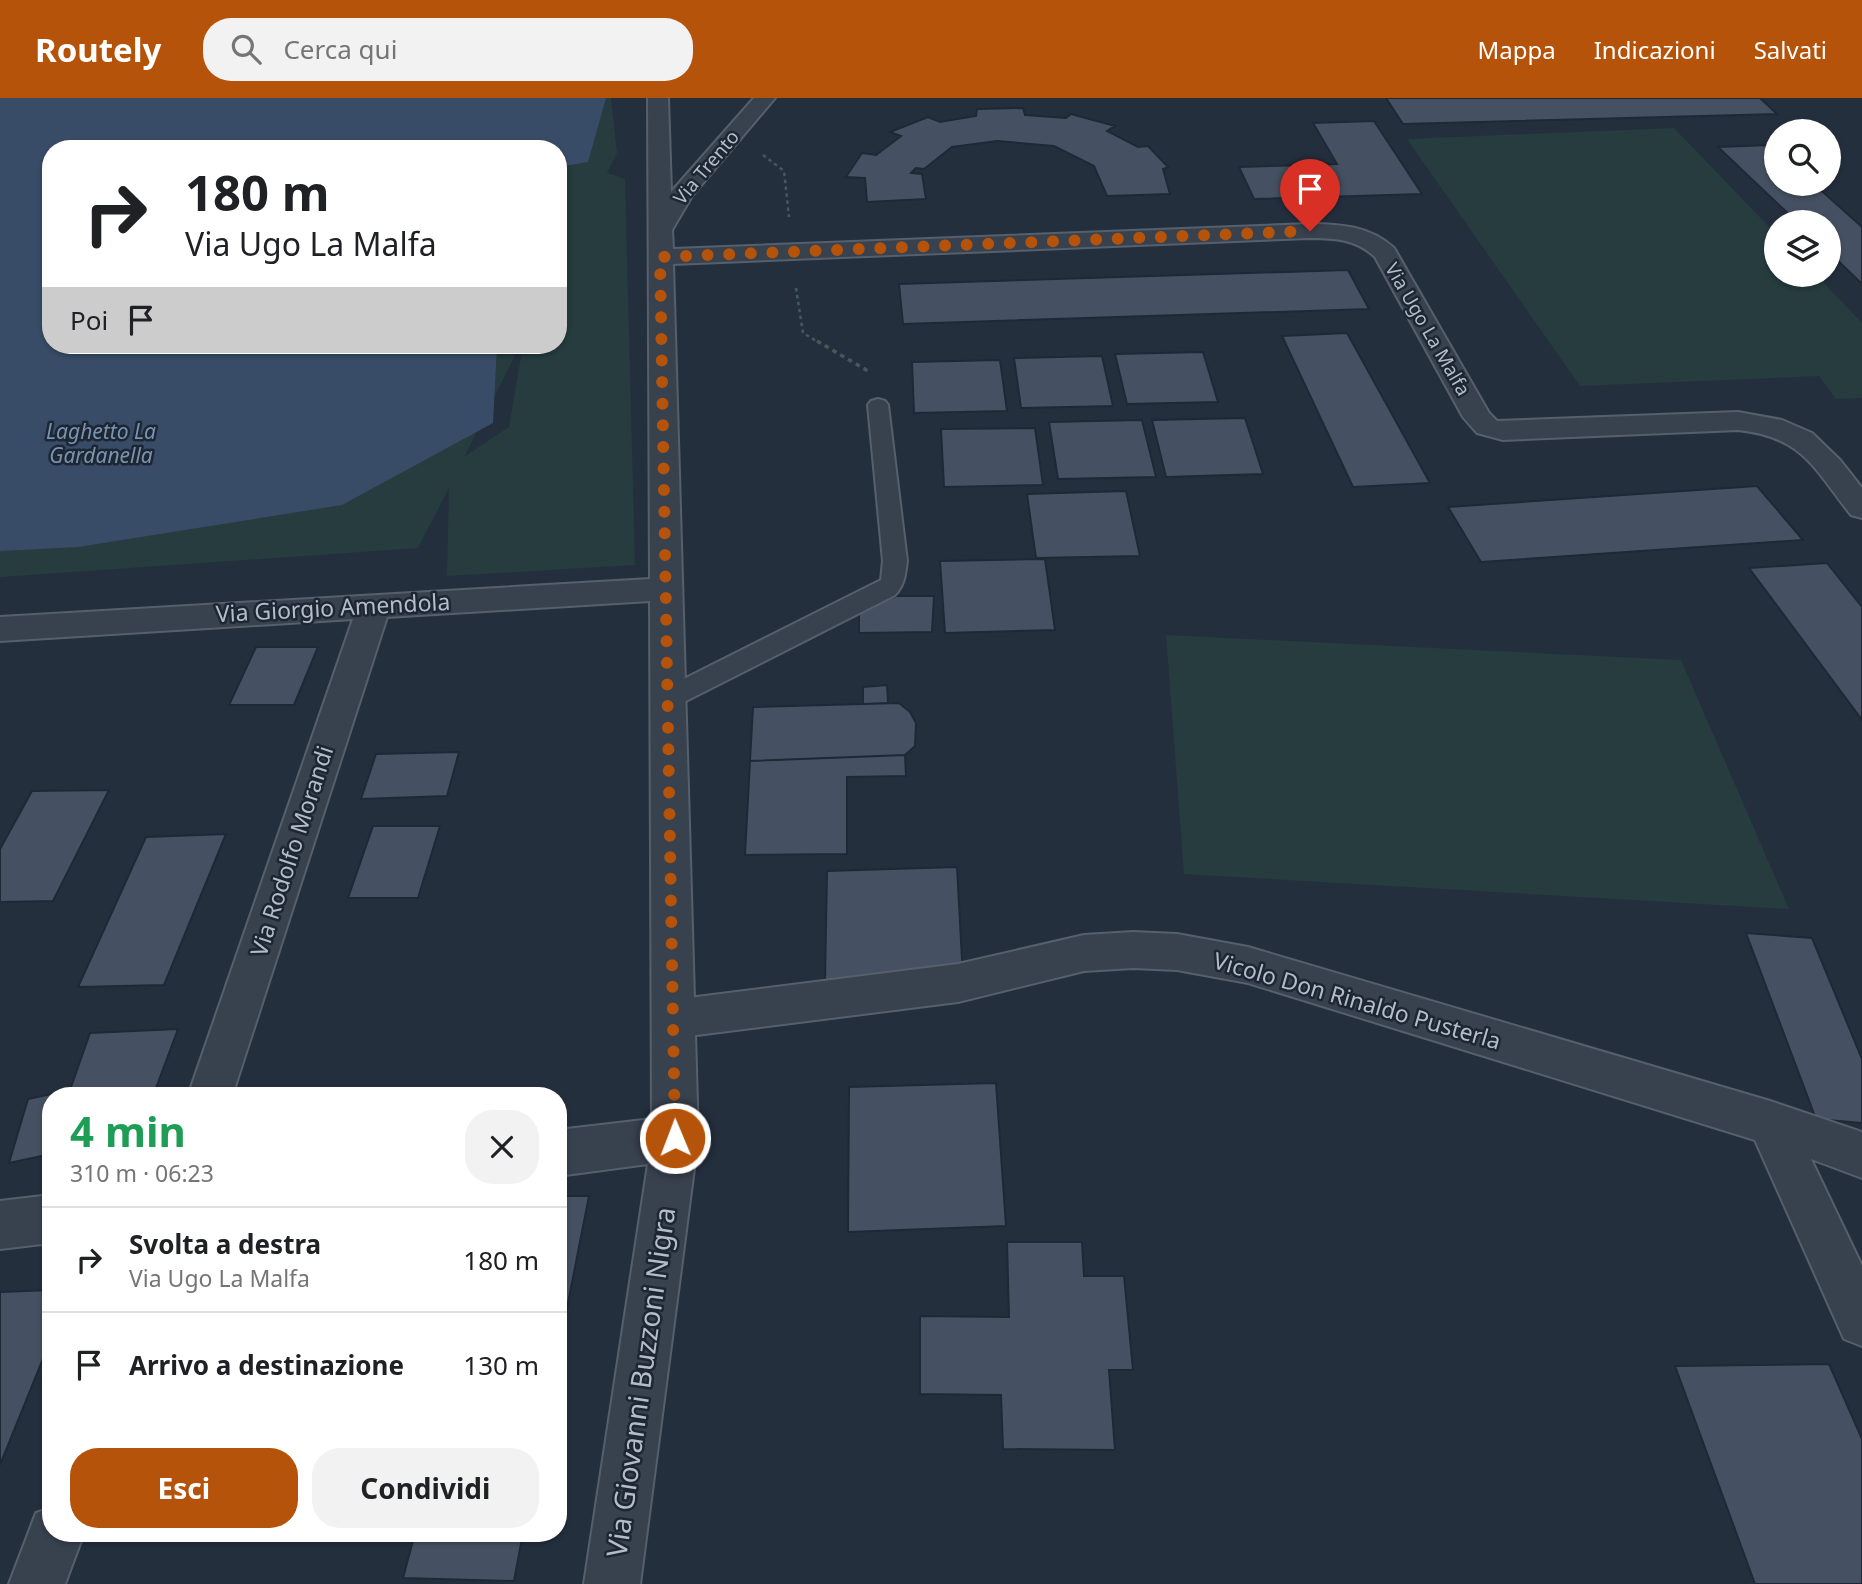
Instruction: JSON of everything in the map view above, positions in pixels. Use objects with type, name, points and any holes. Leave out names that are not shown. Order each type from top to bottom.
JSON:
[{"type":"street","name":"Via Trento","points":[[658,98],[659,244]]},
{"type":"street","name":"Via Trento","points":[[659,244],[682,193],[765,98]]},
{"type":"street","name":"Via Ugo La Malfa","points":[[659,244],[1348,232],[1375,242],[1385,253],[1477,417],[1487,427],[1503,431],[1738,421],[1766,425],[1791,432],[1807,442],[1862,508]]},
{"type":"street","name":"Via Giovanni Buzzoni Nigra","points":[[612,1584],[675,1138],[659,244]]},
{"type":"street","name":"Via Giorgio Amendola","points":[[0,629],[665,589]]},
{"type":"street","name":"Via Rodolfo Morandi","points":[[213,1087],[374,606]]},
{"type":"street","name":"Vicolo Don Rinaldo Pusterla","points":[[673,1019],[958,983],[1084,953],[1133,950],[1177,952],[1248,965],[1770,1123],[1862,1155]]},
{"type":"street","points":[[1770,1123],[1862,1321]]},
{"type":"street","points":[[567,1152],[675,1138]]},
{"type":"street","points":[[0,1225],[42,1220]]},
{"type":"street","points":[[37,1584],[53,1542]]},
{"type":"lane","points":[[667,699],[887,589],[893,582],[895,561],[878,405]]},
{"type":"green space","name":"Laghetto La Gardanella","points":[[0,98],[611,98],[617,153],[607,173],[625,179],[635,565],[447,576],[449,488],[418,548],[0,577]]},
{"type":"green space","points":[[1674,128],[1764,222],[1764,287],[1828,287],[1862,323],[1862,398],[1836,399],[1819,376],[1580,386],[1407,139]]},
{"type":"green space","points":[[1166,635],[1681,660],[1789,909],[1184,874]]},
{"type":"water","name":"Laghetto La Gardanella","points":[[0,98],[606,98],[588,162],[567,166],[567,140],[42,140],[42,354],[497,354],[493,423],[342,505],[78,547],[0,551]]},
{"type":"building","points":[[1386,98],[1760,98],[1777,114],[1403,124]]},
{"type":"building","points":[[1023,108],[1025,115],[1066,118],[1071,114],[1115,126],[1107,131],[1138,147],[1148,146],[1168,167],[1163,169],[1170,194],[1107,196],[1094,166],[1054,146],[997,141],[952,147],[924,169],[916,168],[911,173],[922,174],[926,199],[867,202],[865,178],[846,177],[862,153],[876,155],[901,136],[890,132],[928,117],[940,122],[976,116],[977,109]]},
{"type":"building","points":[[1374,121],[1422,194],[1254,199],[1239,167],[1337,164],[1313,123]]},
{"type":"building","points":[[1764,145],[1764,191],[1718,147]]},
{"type":"building","points":[[1770,196],[1827,196],[1862,227],[1862,284],[1841,264],[1841,210],[1784,210]]},
{"type":"building","points":[[1348,270],[1369,309],[903,324],[899,284]]},
{"type":"building","points":[[1347,333],[1430,483],[1353,487],[1282,336]]},
{"type":"building","points":[[1203,352],[1218,402],[1127,404],[1115,354]]},
{"type":"building","points":[[1102,356],[1113,406],[1021,408],[1014,358]]},
{"type":"building","points":[[1000,360],[1007,411],[914,413],[912,362]]},
{"type":"building","points":[[1245,418],[1263,474],[1166,477],[1152,420]]},
{"type":"building","points":[[1142,420],[1156,477],[1058,479],[1049,422]]},
{"type":"building","points":[[1035,428],[1043,485],[944,487],[941,429]]},
{"type":"building","points":[[1757,486],[1803,540],[1481,562],[1448,507]]},
{"type":"building","points":[[1126,491],[1140,556],[1036,558],[1027,494]]},
{"type":"building","points":[[1045,559],[1055,630],[945,633],[940,561]]},
{"type":"building","points":[[1827,563],[1862,607],[1862,720],[1749,568]]},
{"type":"building","points":[[896,596],[934,596],[932,632],[859,633],[859,610]]},
{"type":"building","points":[[256,647],[318,647],[294,705],[229,705]]},
{"type":"building","points":[[887,685],[888,703],[863,704],[863,687]]},
{"type":"building","points":[[899,703],[910,712],[916,723],[915,746],[905,755],[750,761],[753,707]]},
{"type":"building","points":[[459,752],[447,796],[361,799],[376,754]]},
{"type":"building","points":[[905,755],[906,776],[847,777],[847,854],[745,855],[750,761]]},
{"type":"building","points":[[109,790],[53,901],[0,902],[0,849],[32,791]]},
{"type":"building","points":[[373,826],[440,826],[418,898],[348,898]]},
{"type":"building","points":[[226,834],[164,985],[78,987],[146,837]]},
{"type":"building","points":[[957,867],[963,978],[825,982],[827,871]]},
{"type":"building","points":[[1746,933],[1812,938],[1862,1059],[1862,1123],[1816,1119]]},
{"type":"building","points":[[178,1029],[156,1087],[71,1087],[90,1033]]},
{"type":"building","points":[[996,1083],[1006,1226],[848,1232],[849,1087]]},
{"type":"building","points":[[42,1096],[42,1156],[9,1163],[28,1099]]},
{"type":"building","points":[[567,1196],[589,1196],[567,1308]]},
{"type":"building","points":[[1007,1242],[1082,1242],[1084,1276],[1124,1276],[1133,1370],[1109,1370],[1115,1450],[1003,1449],[1001,1395],[920,1394],[920,1316],[1009,1317]]},
{"type":"building","points":[[42,1290],[42,1361],[0,1465],[0,1292]]},
{"type":"building","points":[[1829,1364],[1862,1439],[1862,1584],[1755,1584],[1675,1366]]},
{"type":"building","points":[[413,1542],[521,1542],[514,1581],[403,1578]]},
{"type":"route","points":[[675,1138],[660,257],[1310,231]]}]
